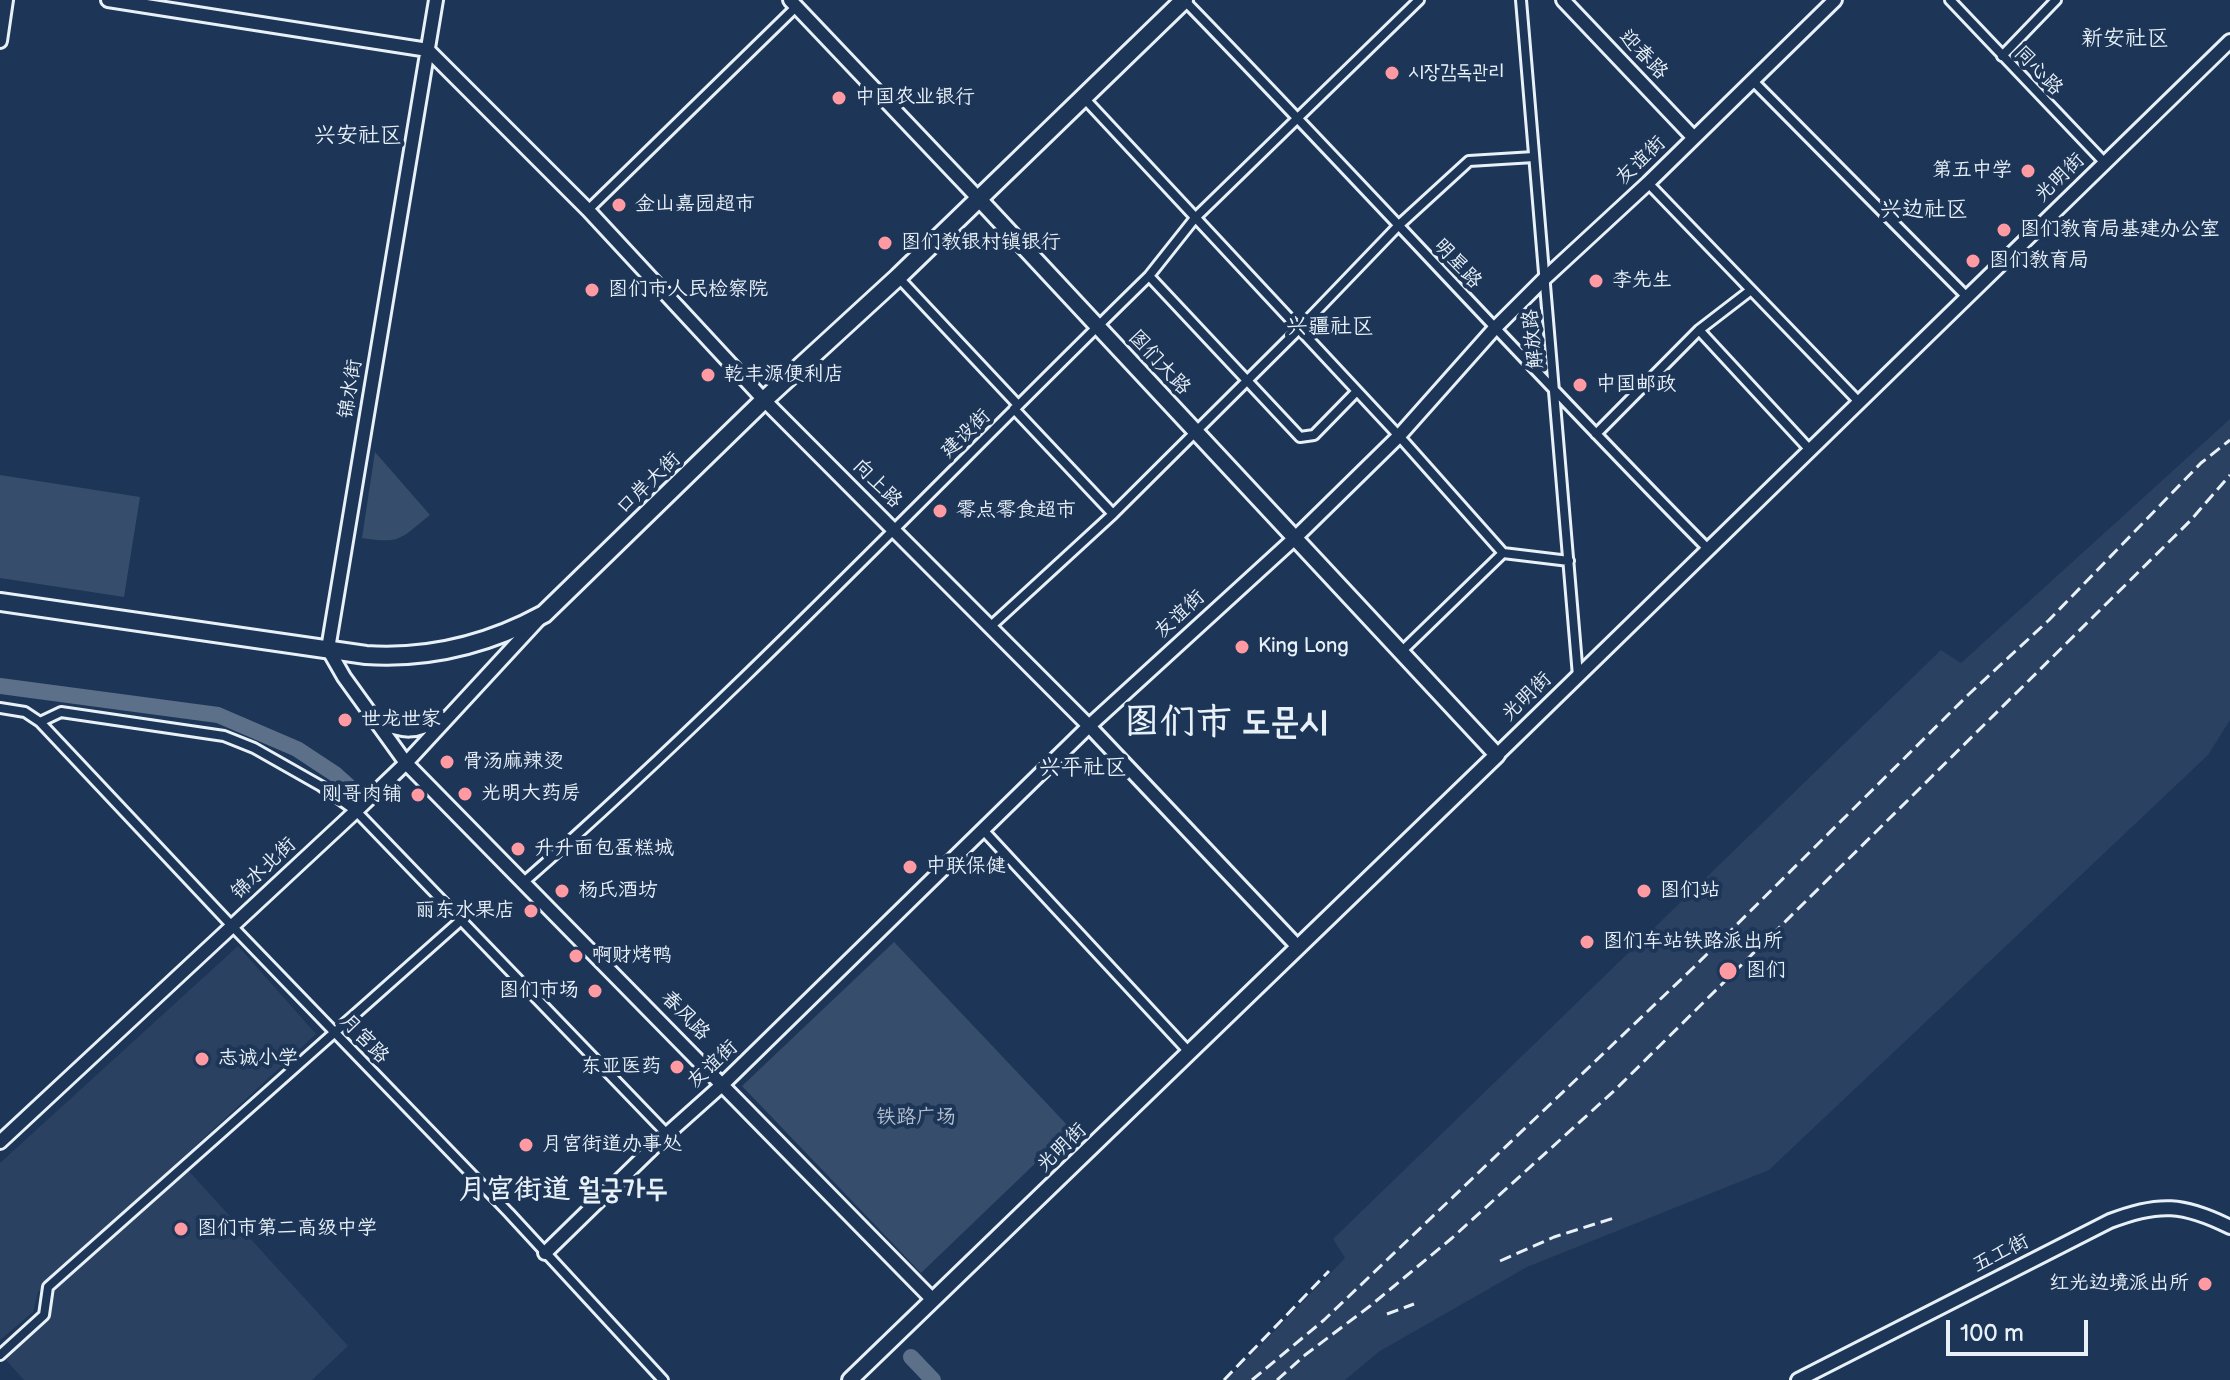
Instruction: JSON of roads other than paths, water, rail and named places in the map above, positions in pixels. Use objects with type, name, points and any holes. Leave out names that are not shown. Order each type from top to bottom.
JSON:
[{"type":"highway","name":"口岸大街","points":[[0,602],[380,656],[416,655],[519,628],[544,614],[1184,0]]},
{"type":"main road","name":"图们大路","points":[[979,199],[1497,755]]},
{"type":"main road","name":"光明街","points":[[850,1380],[1497,755]]},
{"type":"street","points":[[0,41],[6,0]]},
{"type":"street","points":[[108,0],[428,50]]},
{"type":"street","name":"锦水街","points":[[328,649],[436,0]]},
{"type":"street","name":"明星路","points":[[1184,0],[1297,116],[1555,393],[1708,549]]},
{"type":"street","name":"建设街","points":[[525,881],[605,810],[1098,327],[1149,276],[1195,218],[1419,0]]},
{"type":"street","name":"解放路","points":[[1521,0],[1578,676]]},
{"type":"street","name":"迎春路","points":[[1563,0],[1694,138]]},
{"type":"street","name":"友谊街","points":[[545,1253],[723,1084],[1089,726],[1295,538],[1399,436],[1495,328],[1544,279],[1648,183],[1835,0]]},
{"type":"street","name":"同心路","points":[[1950,0],[2105,163]]},
{"type":"street","points":[[2002,56],[2056,0]]},
{"type":"street","points":[[588,210],[793,3]]},
{"type":"street","name":"图们大路","points":[[793,3],[979,199]]},
{"type":"street","name":"光明街","points":[[1497,755],[2230,41]]},
{"type":"street","name":"向上路","points":[[428,50],[588,210],[764,400],[1089,726],[1298,947]]},
{"type":"street","points":[[1753,81],[1967,297]]},
{"type":"street","points":[[1083,98],[1399,436],[1503,553],[1569,561]]},
{"type":"street","points":[[991,626],[1113,514],[1399,225],[1469,161],[1534,157]]},
{"type":"street","points":[[1648,183],[1859,402]]},
{"type":"street","points":[[1149,276],[1300,437],[1314,435],[1357,391]]},
{"type":"street","points":[[898,277],[1113,514]]},
{"type":"street","points":[[1596,434],[1699,330],[1751,290]]},
{"type":"street","points":[[1699,330],[1810,450]]},
{"type":"street","points":[[1401,652],[1503,553]]},
{"type":"street","name":"锦水北街","points":[[0,1142],[406,763],[544,614]]},
{"type":"street","points":[[328,649],[344,677],[406,763]]},
{"type":"street","points":[[0,708],[25,712],[40,722],[61,712],[224,736],[254,748],[321,786],[356,811],[667,1134]]},
{"type":"street","points":[[376,721],[404,731],[425,728],[454,710]]},
{"type":"street","name":"月宫路","points":[[40,722],[663,1380]]},
{"type":"street","name":"春风路","points":[[406,763],[933,1300]]},
{"type":"street","points":[[984,831],[1189,1052]]},
{"type":"street","points":[[0,1355],[44,1315],[48,1287],[460,921]]},
{"type":"street","name":"五工街","points":[[1798,1380],[2131,1213],[2164,1206],[2179,1207],[2230,1227]]},
{"type":"waterway","points":[[0,686],[218,715],[297,749],[335,774],[356,793]]},
{"type":"waterway","points":[[911,1357],[933,1380]]},
{"type":"railway","points":[[1252,1380],[1324,1320],[1693,968],[1968,695],[2049,620],[2201,463],[2230,440]]},
{"type":"railway","points":[[1277,1380],[1452,1238],[1615,1090],[2190,521],[2230,475]]},
{"type":"railway","points":[[1500,1261],[1554,1237],[1614,1218]]},
{"type":"railway","points":[[1224,1380],[1329,1271]]},
{"type":"railway","points":[[1387,1314],[1414,1304]]},
{"type":"place","name":"시장감독관리","points":[[1392,73]]},
{"type":"place","name":"中国农业银行","points":[[839,98]]},
{"type":"place","name":"第五中学","points":[[2028,171]]},
{"type":"place","name":"金山嘉园超市","points":[[619,205]]},
{"type":"place","name":"图们教育局基建办公室","points":[[2004,230]]},
{"type":"place","name":"图们教银村镇银行","points":[[885,243]]},
{"type":"place","name":"图们教育局","points":[[1973,261]]},
{"type":"place","name":"李先生","points":[[1596,281]]},
{"type":"place","name":"图们市人民检察院","points":[[592,290]]},
{"type":"place","name":"乾丰源便利店","points":[[708,375]]},
{"type":"place","name":"中国邮政","points":[[1580,385]]},
{"type":"place","name":"零点零食超市","points":[[940,511]]},
{"type":"place","name":"King Long","points":[[1242,647]]},
{"type":"place","name":"世龙世家","points":[[345,720]]},
{"type":"place","name":"骨汤麻辣烫","points":[[447,762]]},
{"type":"place","name":"光明大药房","points":[[465,794]]},
{"type":"place","name":"刚哥肉铺","points":[[418,795]]},
{"type":"place","name":"升升面包蛋糕城","points":[[518,849]]},
{"type":"place","name":"中联保健","points":[[910,867]]},
{"type":"place","name":"杨氏酒坊","points":[[562,891]]},
{"type":"place","name":"图们站","points":[[1644,891]]},
{"type":"place","name":"丽东水果店","points":[[531,911]]},
{"type":"place","name":"图们车站铁路派出所","points":[[1587,942]]},
{"type":"place","name":"啊财烤鸭","points":[[576,956]]},
{"type":"place","name":"图们","points":[[1728,971]]},
{"type":"place","name":"图们市场","points":[[595,991]]},
{"type":"place","name":"志诚小学","points":[[202,1059]]},
{"type":"place","name":"东亚医药","points":[[677,1067]]},
{"type":"place","name":"月宫街道办事处","points":[[526,1145]]},
{"type":"place","name":"图们市第二高级中学","points":[[181,1229]]},
{"type":"place","name":"红光边境派出所","points":[[2205,1284]]},
{"type":"district","name":"新安社区","points":[[2125,39]]},
{"type":"district","name":"兴安社区","points":[[358,136]]},
{"type":"district","name":"兴边社区","points":[[1924,210]]},
{"type":"district","name":"兴疆社区","points":[[1330,327]]},
{"type":"district","name":"图们市 도문시","points":[[1226,724]]},
{"type":"district","name":"兴平社区","points":[[1083,768]]},
{"type":"district","name":"月宫街道 월궁가두","points":[[563,1191]]},
{"type":"park label","name":"铁路广场","points":[[916,1118]]}]
